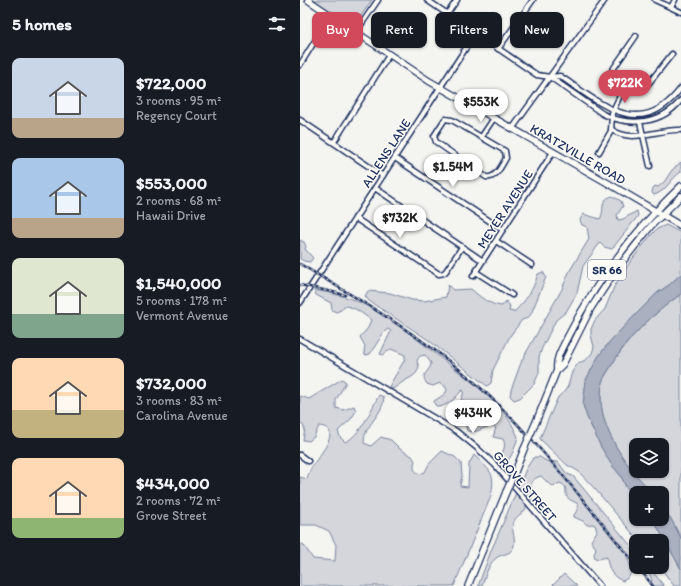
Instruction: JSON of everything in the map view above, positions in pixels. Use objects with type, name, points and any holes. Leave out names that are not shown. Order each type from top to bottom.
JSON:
[{"type":"main road","name":"KRATZVILLE ROAD","points":[[308,0],[326,12]]},
{"type":"main road","name":"KRATZVILLE ROAD","points":[[363,37],[440,88],[681,226]]},
{"type":"main road","name":"SR 66","points":[[557,370],[556,362],[558,357],[593,291],[623,248],[655,211],[681,186]]},
{"type":"main road","name":"SR 66","points":[[468,586],[557,370],[563,364],[581,326],[608,281],[637,243],[662,214],[681,196]]},
{"type":"street","points":[[363,22],[378,0]]},
{"type":"street","points":[[427,0],[444,12]]},
{"type":"street","points":[[448,12],[456,0]]},
{"type":"street","points":[[533,0],[498,49],[537,75],[550,77],[560,76],[613,111],[629,115],[640,115],[652,112],[667,104],[681,88]]},
{"type":"street","points":[[512,129],[605,0]]},
{"type":"street","points":[[655,0],[681,12]]},
{"type":"street","points":[[671,7],[675,0]]},
{"type":"street","points":[[636,36],[609,75],[624,87],[649,83],[672,54]]},
{"type":"street","points":[[300,65],[312,46]]},
{"type":"street","name":"ALLENS LANE","points":[[300,303],[466,48]]},
{"type":"street","points":[[334,142],[389,55]]},
{"type":"street","points":[[550,77],[603,114],[629,122],[640,122],[654,119],[667,113],[681,100]]},
{"type":"street","points":[[599,152],[610,134],[613,111],[624,87]]},
{"type":"street","points":[[482,136],[494,118]]},
{"type":"street","points":[[447,119],[452,120],[482,136],[504,150],[506,155],[505,160],[496,174],[490,177],[486,177],[437,143],[434,137],[443,121],[447,119]]},
{"type":"street","points":[[300,120],[383,176]]},
{"type":"street","points":[[640,122],[650,166]]},
{"type":"street","points":[[611,130],[624,135],[643,135],[674,129],[681,130]]},
{"type":"street","name":"MEYER AVENUE","points":[[473,276],[554,152]]},
{"type":"street","points":[[394,158],[503,230]]},
{"type":"street","points":[[375,188],[483,261]]},
{"type":"street","points":[[355,218],[438,273],[443,273],[446,271],[462,247]]},
{"type":"street","points":[[496,241],[532,265]]},
{"type":"street","points":[[476,272],[512,295]]},
{"type":"street","name":"GROVE STREET","points":[[300,339],[456,431],[477,448],[495,465],[600,586]]},
{"type":"street","points":[[300,455],[308,461]]},
{"type":"shaded area","points":[[314,0],[372,0],[363,13],[331,12]]},
{"type":"shaded area","points":[[681,162],[681,172],[662,191],[654,195],[652,193],[653,188],[655,186],[658,187],[664,182],[672,170]]},
{"type":"shaded area","points":[[612,196],[621,201],[623,206],[617,215],[618,220],[623,219],[637,211],[638,216],[612,249],[604,247],[600,243],[583,266],[577,293],[566,312],[556,320],[542,348],[539,357],[539,373],[534,384],[520,398],[514,400],[510,396],[511,390],[522,360],[562,289],[569,272],[589,239],[587,227],[582,225],[580,220],[583,214],[600,219],[605,200]]},
{"type":"shaded area","points":[[666,225],[681,233],[681,274],[657,293],[611,340],[598,357],[586,380],[583,405],[601,447],[629,490],[629,526],[657,526],[661,534],[633,534],[578,471],[567,465],[540,438],[558,397],[568,386],[572,372],[578,363],[586,360],[592,353],[594,347],[591,329],[595,320],[605,309],[614,287],[630,262],[657,229]]},
{"type":"shaded area","points":[[300,240],[304,242],[306,247],[305,249],[313,258],[310,262],[300,259]]},
{"type":"shaded area","points":[[543,272],[546,277],[531,314],[528,318],[522,320],[510,336],[493,370],[491,383],[487,386],[427,339],[369,301],[365,296],[368,291],[390,293],[412,300],[424,301],[446,297],[448,285],[453,290],[471,289],[485,300],[493,304],[502,306],[506,301],[510,306],[509,311],[514,312],[529,295],[538,274]]},
{"type":"shaded area","points":[[314,290],[350,298],[372,309],[413,336],[470,380],[500,408],[518,437],[512,454],[507,461],[501,467],[498,466],[504,449],[504,442],[503,439],[493,437],[496,428],[493,426],[474,432],[467,431],[466,427],[475,410],[475,405],[472,406],[464,419],[457,420],[464,391],[462,390],[446,405],[439,407],[435,405],[434,401],[445,394],[447,390],[445,386],[440,383],[433,386],[427,384],[424,375],[429,369],[431,363],[425,355],[418,358],[417,362],[419,366],[416,373],[392,389],[389,387],[405,359],[405,355],[391,349],[382,355],[380,354],[391,331],[388,329],[384,332],[370,354],[365,355],[365,346],[360,337],[368,328],[371,320],[348,306],[344,306],[341,310],[336,312],[332,310],[331,303],[316,295]]},
{"type":"shaded area","points":[[681,294],[681,538],[669,516],[669,486],[647,486],[639,478],[669,478],[669,438],[629,438],[629,466],[610,435],[602,408],[601,394],[603,380],[624,347],[651,318]]},
{"type":"shaded area","points":[[342,379],[346,382],[336,400],[336,408],[344,410],[354,406],[356,411],[351,419],[338,431],[340,437],[345,442],[356,434],[369,415],[379,395],[384,397],[383,403],[381,409],[367,431],[364,443],[371,446],[381,437],[391,440],[400,449],[412,456],[415,461],[414,469],[420,474],[425,472],[429,464],[442,451],[455,457],[461,463],[462,476],[460,486],[468,487],[469,464],[474,455],[490,472],[493,482],[491,496],[454,586],[300,586],[300,544],[303,544],[313,559],[335,561],[336,545],[329,531],[316,525],[300,525],[300,477],[307,479],[311,468],[325,447],[330,436],[329,431],[326,428],[319,426],[314,437],[309,441],[303,440],[305,429],[302,424],[300,424],[300,396],[309,399]]},
{"type":"shaded area","points":[[534,457],[540,457],[546,461],[558,462],[567,474],[573,476],[629,544],[629,555],[627,557],[629,562],[629,574],[630,574],[629,577],[623,581],[613,575],[608,565],[607,557],[598,559],[595,558],[594,554],[596,548],[591,541],[597,531],[595,525],[587,525],[583,521],[574,517],[578,509],[578,504],[567,497],[564,486],[560,483],[553,486],[541,476],[532,481],[531,500],[526,506],[525,510],[514,521],[513,548],[511,551],[497,557],[490,564],[482,586],[478,586],[491,551],[527,467]]},
{"type":"shaded area","points":[[669,548],[681,569],[681,586],[674,586],[665,574],[669,574]]},
{"type":"shaded area","points":[[564,574],[577,586],[552,586]]},
{"type":"shaded area","points":[[649,574],[655,574],[664,586],[650,586],[652,580]]},
{"type":"water","points":[[681,274],[681,294],[650,318],[632,337],[616,357],[602,383],[602,408],[610,435],[629,466],[629,478],[639,478],[647,486],[629,486],[629,490],[601,447],[587,417],[583,405],[586,380],[598,357],[611,340],[657,293]]},
{"type":"water","points":[[669,516],[681,538],[681,569],[669,548],[669,534],[661,534],[657,526],[669,526]]},
{"type":"railway","points":[[300,264],[411,333],[473,381],[496,402],[538,447],[629,556]]},
{"type":"railway","points":[[300,285],[345,295]]},
{"type":"railway","points":[[644,574],[653,586]]}]
